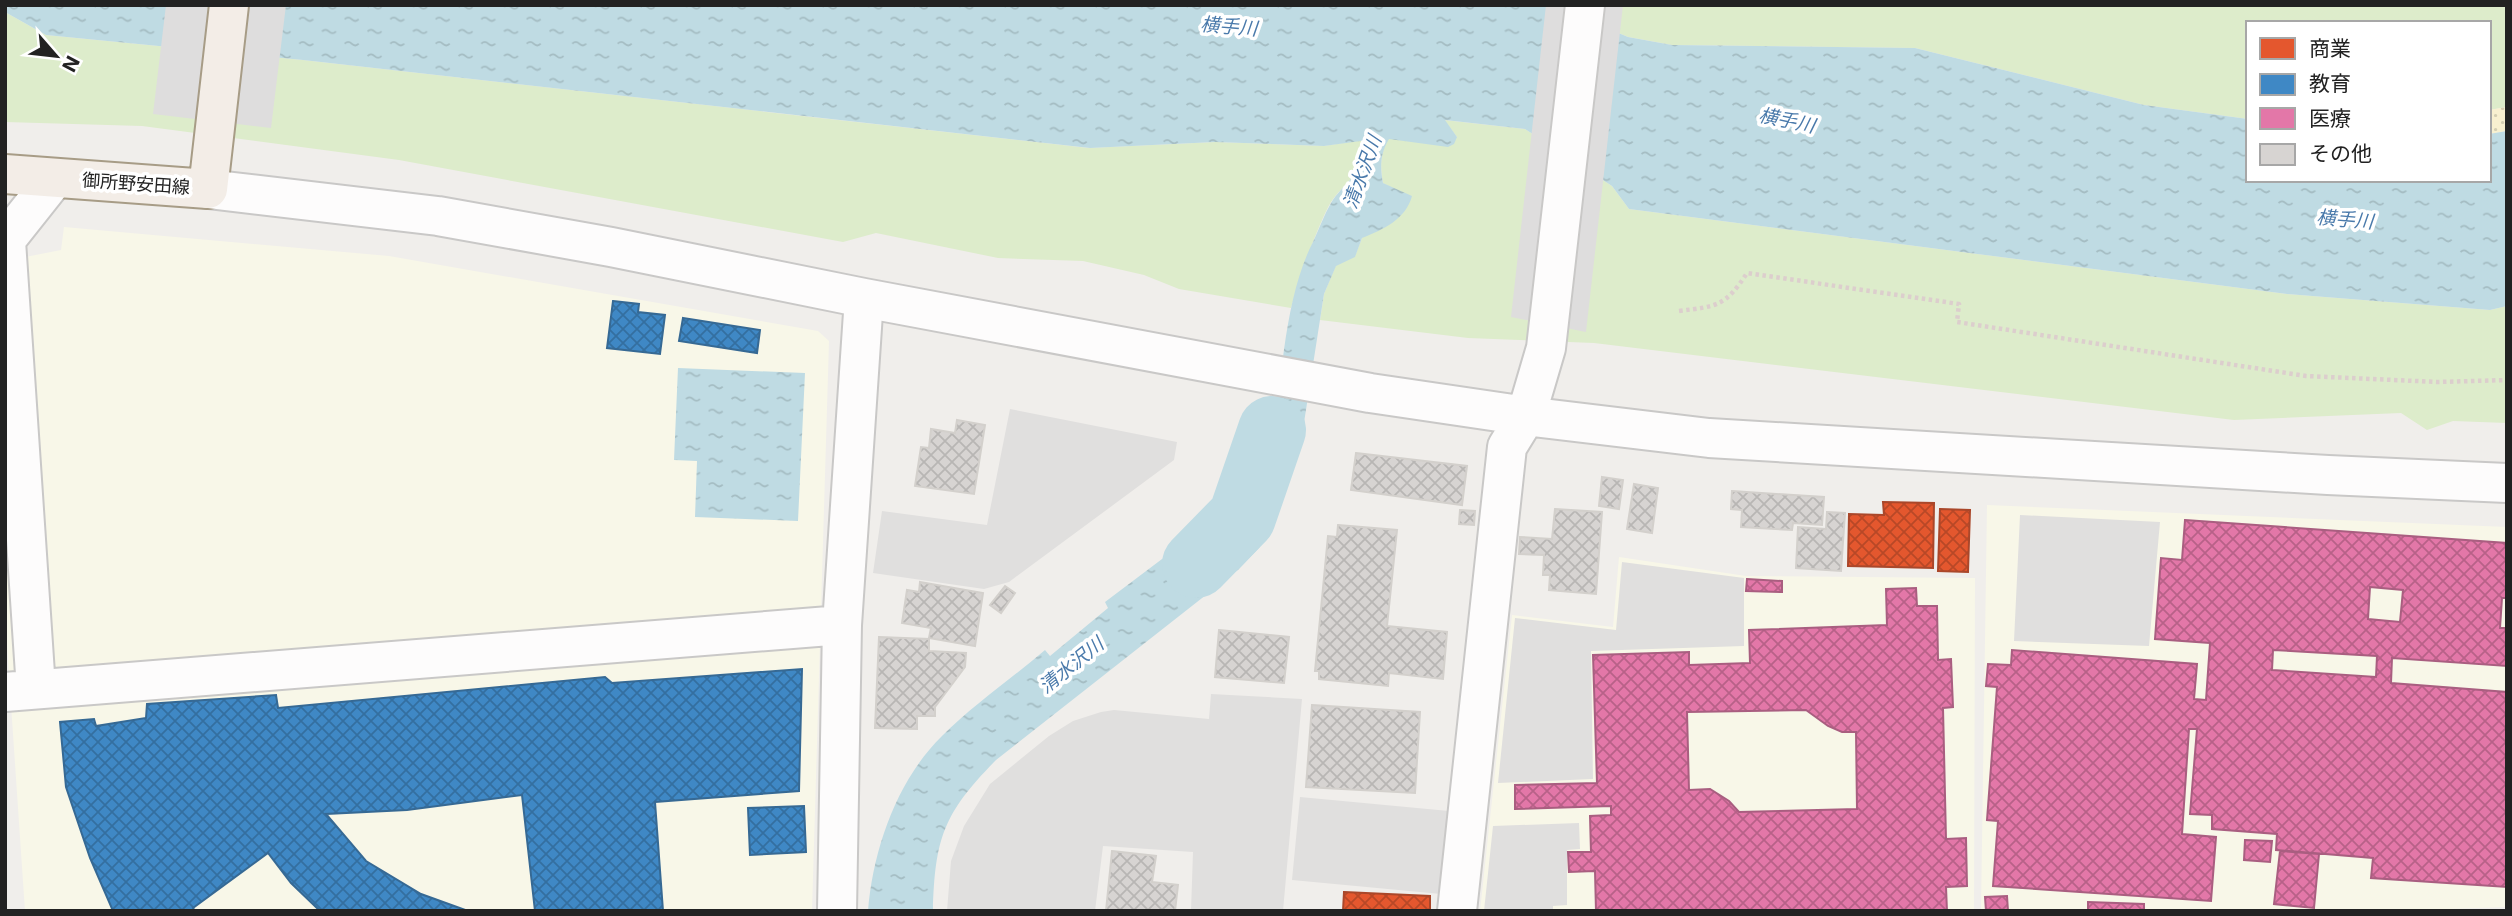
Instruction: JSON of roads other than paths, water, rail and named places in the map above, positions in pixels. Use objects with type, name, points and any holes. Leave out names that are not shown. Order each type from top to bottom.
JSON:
[{"type":"main road","name":"御所野安田線","points":[[5,174],[208,189],[229,5]]},
{"type":"street","points":[[1457,911],[1507,447],[1526,416],[1546,348],[1585,5]]},
{"type":"street","points":[[55,178],[6,241],[20,691],[842,625]]},
{"type":"street","points":[[208,189],[438,216],[592,243],[864,298],[1356,391],[1526,416],[1709,438],[2507,483]]},
{"type":"street","points":[[837,911],[842,625],[864,298]]},
{"type":"water","name":"横手川","points":[[5,5],[1552,5],[1628,37],[1672,45],[1915,48],[2144,105],[2246,119],[2246,182],[2491,182],[2491,134],[2507,131],[2507,306],[2490,310],[2287,294],[1629,209],[1612,186],[1525,129],[1445,120],[1457,137],[1454,144],[1448,147],[1389,139],[1382,161],[1383,183],[1412,196],[1399,217],[1362,238],[1355,257],[1336,266],[1324,294],[1303,429],[1277,516],[1259,548],[1239,569],[996,760],[978,779],[954,812],[940,845],[933,911],[868,911],[875,864],[890,817],[912,773],[942,736],[1045,650],[1050,656],[1108,608],[1105,602],[1231,507],[1245,490],[1262,496],[1276,467],[1273,448],[1282,369],[1290,315],[1303,264],[1331,203],[1362,166],[1368,140],[1324,146],[1215,142],[1090,148],[303,60],[46,35],[5,12]]},
{"type":"water","points":[[678,368],[805,373],[798,521],[695,517],[697,461],[674,460]]},
{"type":"waterway","name":"清水沢川","points":[[1196,564],[1242,517],[1272,430]]}]
